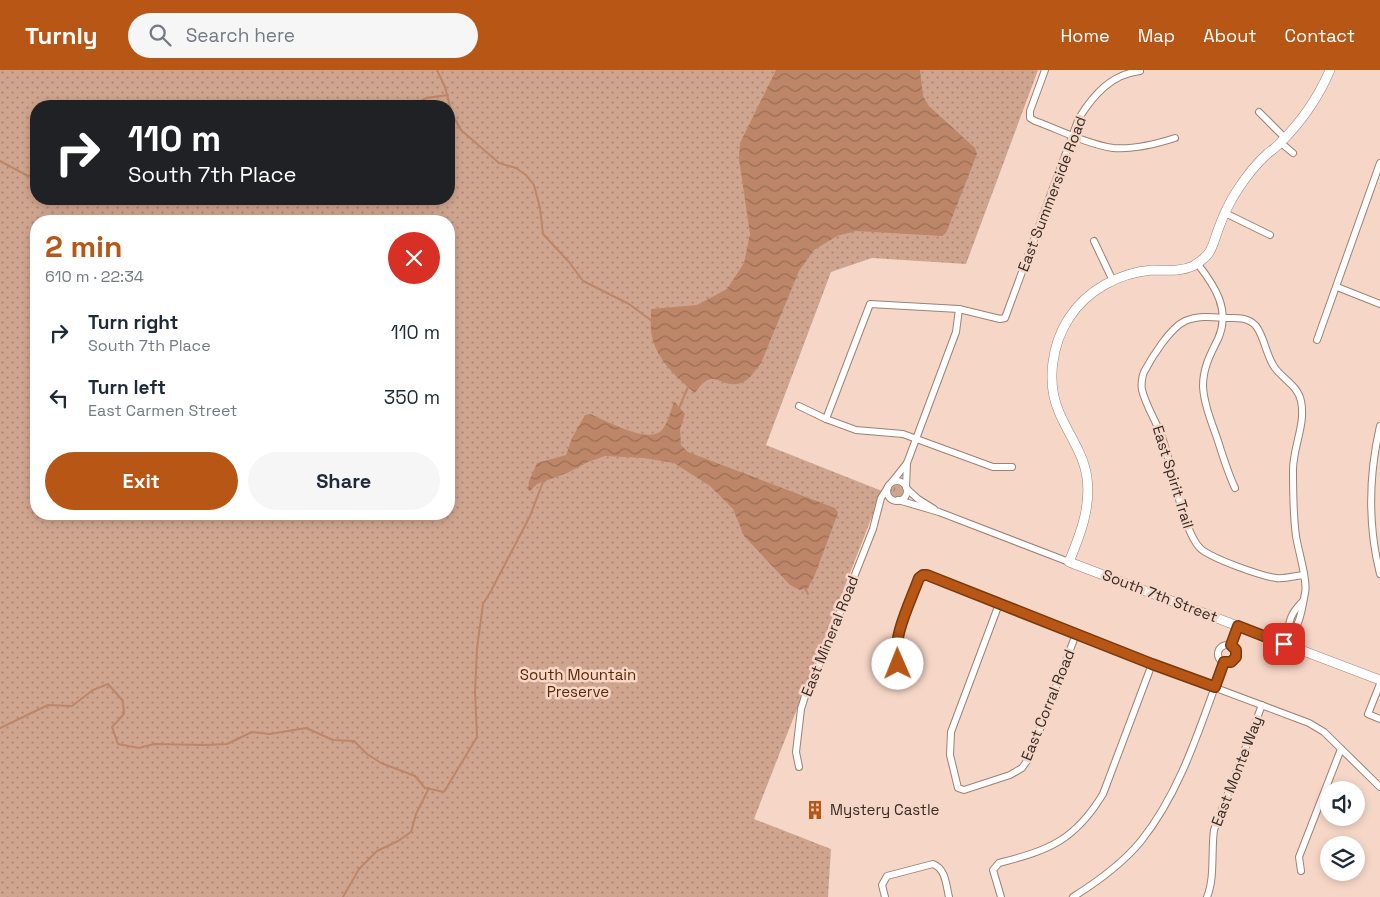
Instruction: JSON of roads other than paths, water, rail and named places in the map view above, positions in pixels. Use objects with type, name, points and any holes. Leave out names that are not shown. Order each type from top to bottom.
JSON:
[{"type":"street","points":[[1045,70],[1030,111],[1030,118],[1100,145],[1125,148],[1146,146],[1175,138]]},
{"type":"street","name":"East Summerside Road","points":[[959,309],[1000,319],[1005,318],[1072,134],[1083,110],[1105,86],[1128,72],[1140,70]]},
{"type":"street","points":[[1069,562],[1084,521],[1088,502],[1088,489],[1083,464],[1053,392],[1053,363],[1061,334],[1070,317],[1095,290],[1126,275],[1149,271],[1179,270],[1197,263],[1208,254],[1237,190],[1266,155],[1283,140],[1319,93],[1330,70]]},
{"type":"street","points":[[1260,112],[1293,153]]},
{"type":"street","points":[[1317,340],[1380,163]]},
{"type":"street","points":[[1225,213],[1270,234]]},
{"type":"street","points":[[1094,241],[1113,281]]},
{"type":"street","points":[[1197,263],[1213,282],[1220,297],[1223,318],[1219,337],[1206,366],[1204,394],[1208,412],[1235,488]]},
{"type":"street","points":[[1337,287],[1380,304]]},
{"type":"street","points":[[826,419],[870,304],[959,309]]},
{"type":"street","name":"East Mineral Road","points":[[799,767],[796,752],[801,709],[806,693],[820,663],[873,529],[883,493],[906,463],[916,438],[956,332],[959,309]]},
{"type":"street","name":"East Spirit Trail","points":[[1286,641],[1297,624],[1306,592],[1296,532],[1293,484],[1293,467],[1300,428],[1301,400],[1295,389],[1275,368],[1255,325],[1244,318],[1205,316],[1184,321],[1157,350],[1143,374],[1141,388],[1162,439],[1184,517],[1192,536],[1201,549],[1215,557],[1268,577],[1278,579],[1303,575]]},
{"type":"street","points":[[799,406],[826,419],[856,430],[903,434],[993,467],[1012,467]]},
{"type":"street","points":[[1380,426],[1376,442],[1372,492],[1372,516],[1380,574]]},
{"type":"street","name":"East Mineral Road","points":[[906,463],[906,488]]},
{"type":"street","name":"South 7th Street","points":[[890,485],[900,481],[918,499],[939,512]]},
{"type":"street","points":[[890,485],[888,493],[894,499],[905,496],[906,488]]},
{"type":"street","name":"South 7th Street","points":[[894,499],[939,512],[1238,626],[1286,641],[1380,680]]},
{"type":"street","name":"East Mineral Road","points":[[879,509],[894,499]]},
{"type":"street","points":[[909,680],[898,664],[896,644],[919,578],[927,575],[1152,664],[1309,723],[1324,732],[1380,787]]},
{"type":"street","name":"East Corral Road","points":[[999,604],[951,732],[950,755],[958,788],[964,790],[1010,775],[1022,768],[1029,758],[1076,634]]},
{"type":"street","points":[[1231,645],[1238,626]]},
{"type":"street","points":[[1225,645],[1231,645],[1236,650],[1236,657],[1231,662],[1224,662],[1218,656],[1219,649],[1225,645]]},
{"type":"street","points":[[1073,897],[1112,869],[1140,842],[1155,821],[1181,774],[1224,662]]},
{"type":"street","points":[[1000,897],[993,870],[995,867],[1000,863],[1049,848],[1069,836],[1086,820],[1103,794],[1152,664]]},
{"type":"street","points":[[1378,720],[1368,714],[1380,684]]},
{"type":"street","name":"East Monte Way","points":[[1207,897],[1211,882],[1214,830],[1262,705]]},
{"type":"street","points":[[1301,871],[1299,857],[1342,749]]},
{"type":"street","points":[[885,897],[882,885],[887,876],[933,864],[940,867],[943,872],[949,897]]},
{"type":"water","points":[[776,70],[920,70],[923,96],[929,106],[975,148],[977,154],[946,233],[942,236],[856,231],[837,236],[814,250],[799,271],[761,363],[752,374],[744,382],[734,384],[712,379],[707,380],[695,393],[675,375],[658,353],[651,334],[651,309],[697,305],[727,289],[744,263],[750,234],[739,159],[740,143]]},
{"type":"water","points":[[674,401],[685,414],[680,429],[681,445],[688,452],[835,508],[838,513],[808,588],[800,590],[790,585],[744,536],[733,509],[710,486],[674,463],[644,458],[605,456],[537,484],[530,491],[528,490],[529,481],[537,463],[566,455],[572,438],[585,415],[590,414],[637,433],[656,434],[666,424]]},
{"type":"waterway","points":[[437,70],[448,100]]},
{"type":"waterway","points":[[423,100],[448,95]]},
{"type":"waterway","points":[[455,119],[461,130],[499,163],[516,168],[526,175],[534,185],[540,208],[543,234],[569,262],[583,281],[629,304],[652,321]]},
{"type":"waterway","points":[[0,161],[30,176]]},
{"type":"waterway","points":[[679,408],[688,387]]},
{"type":"waterway","points":[[0,728],[48,705],[72,706],[93,690],[108,684],[123,701],[124,714],[112,727],[118,744],[139,748],[154,744],[227,744],[252,732],[270,734],[306,728],[333,740],[354,741],[367,754],[381,763],[415,776],[425,788],[444,792],[477,737],[475,692],[477,648],[483,604],[530,516],[545,481]]},
{"type":"waterway","points":[[805,588],[808,594]]},
{"type":"waterway","points":[[343,897],[359,869],[377,851],[398,841],[411,832],[416,814],[429,788]]},
{"type":"place","name":"Mystery Castle","points":[[815,810]]},
{"type":"park label","name":"South Mountain Preserve","points":[[578,684]]}]
